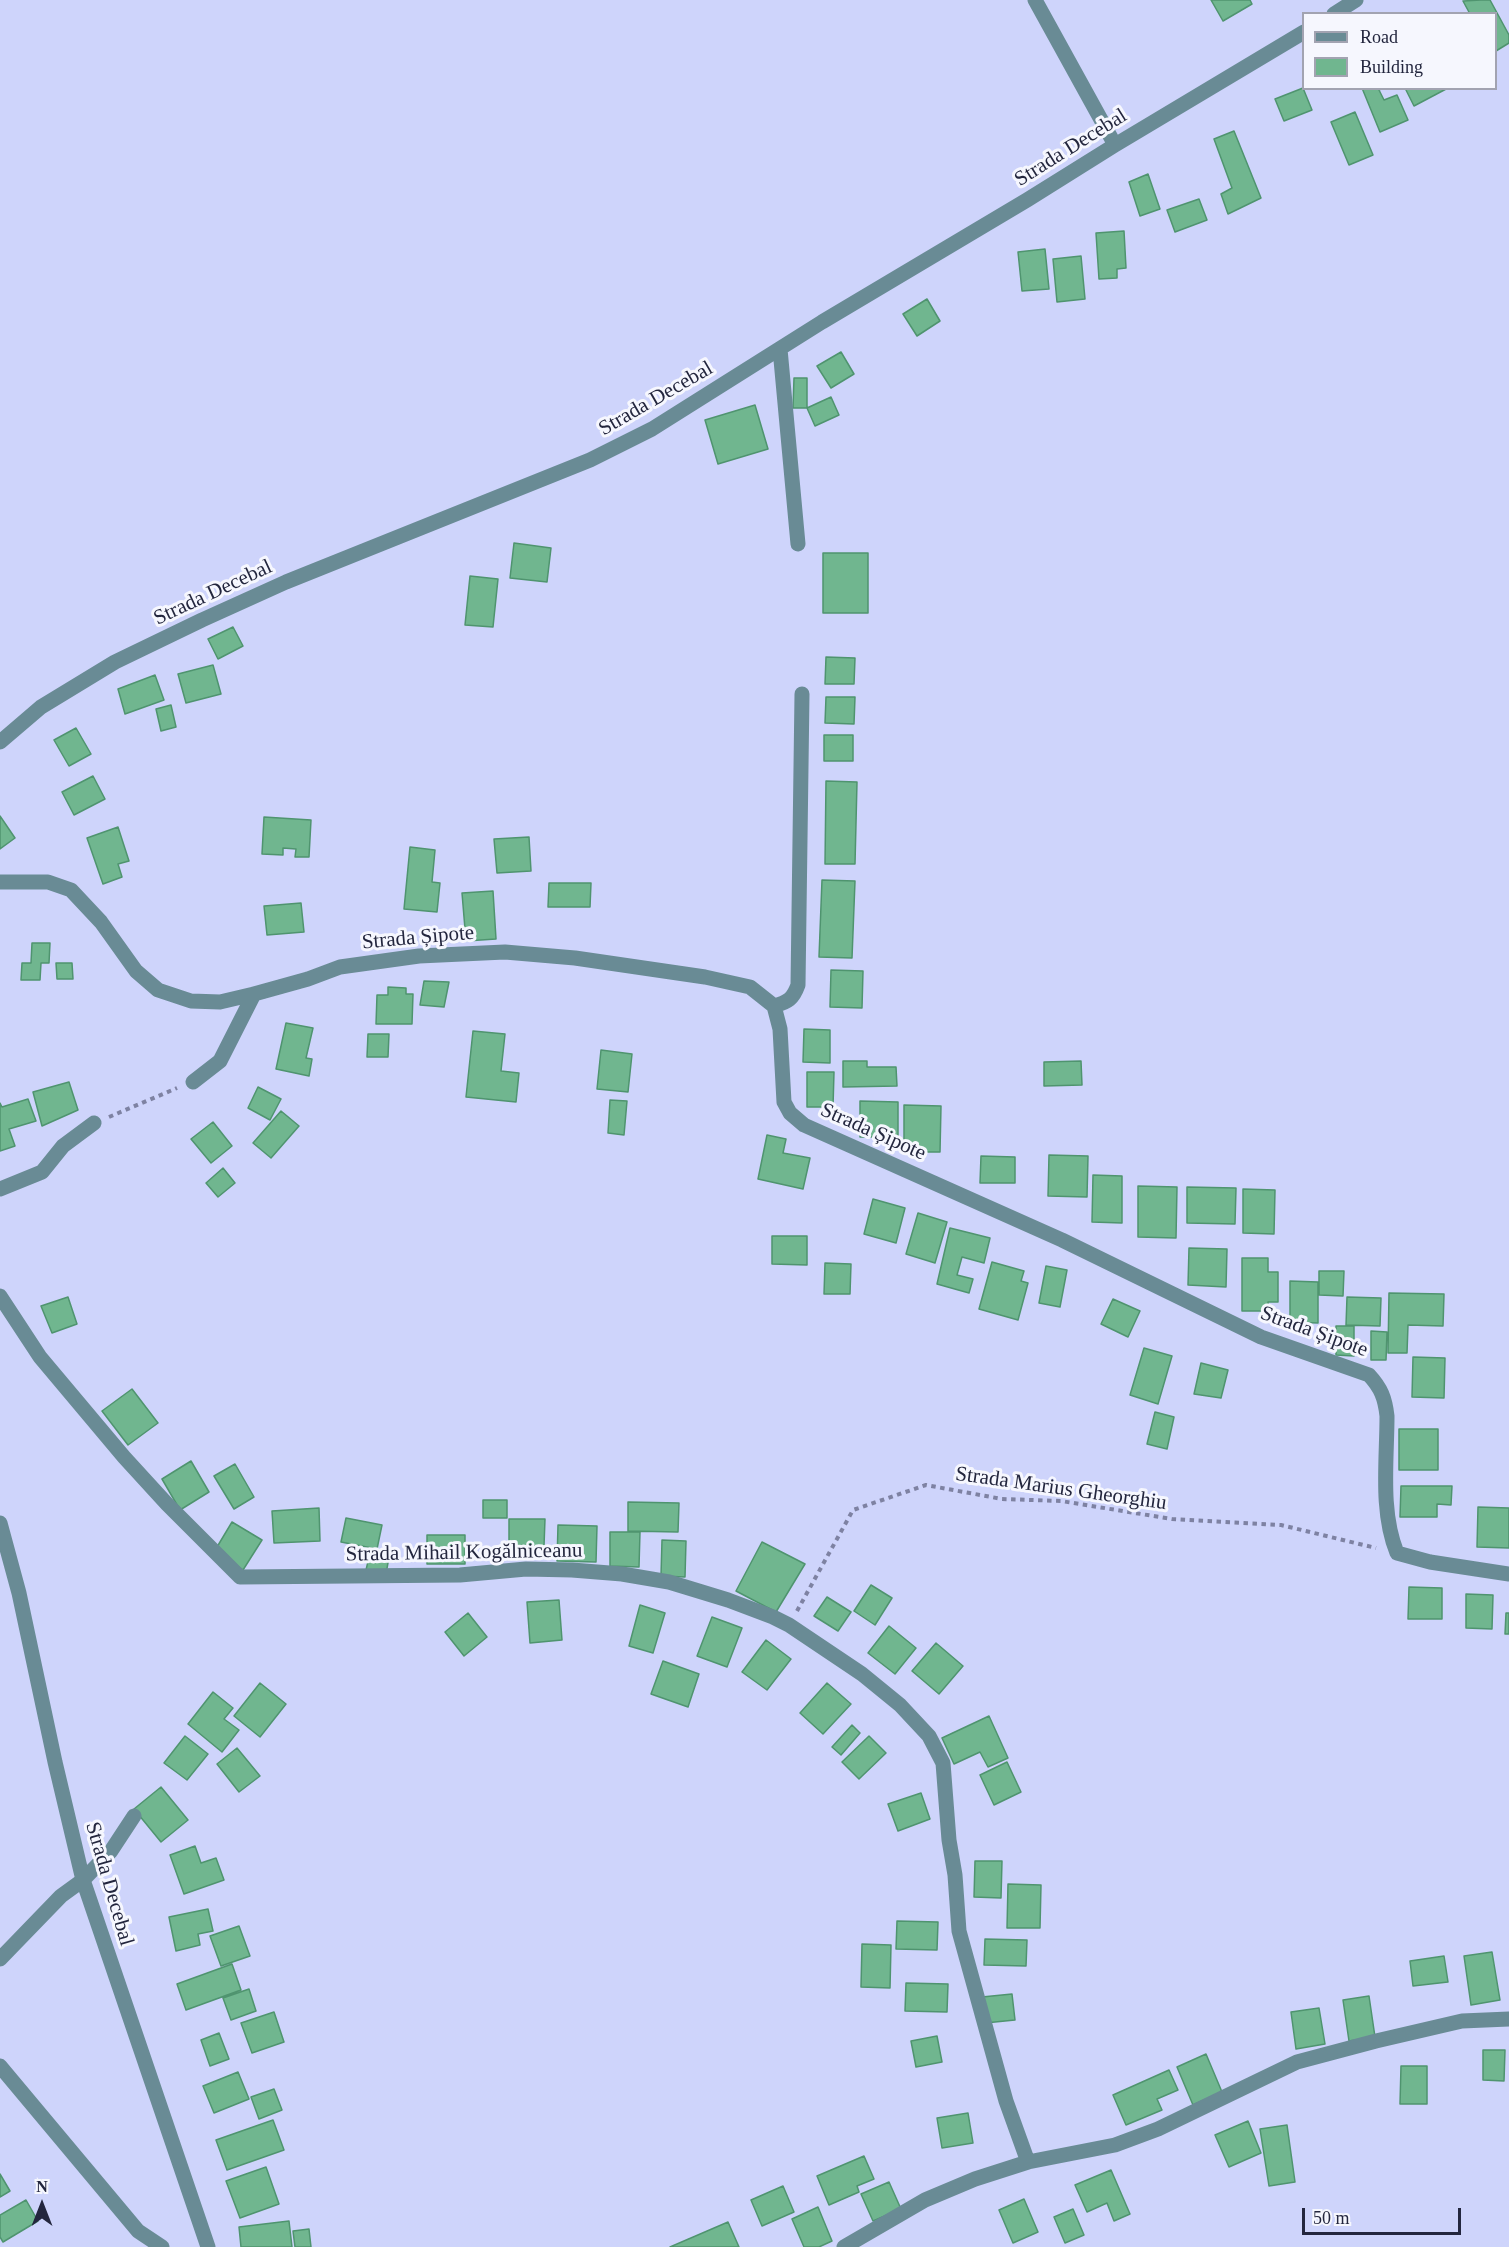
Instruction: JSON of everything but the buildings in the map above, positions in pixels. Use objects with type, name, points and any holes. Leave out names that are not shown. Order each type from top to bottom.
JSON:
[{"type":"street","points":[[1035,0],[1115,144]]},
{"type":"street","points":[[1337,12],[1356,0]]},
{"type":"street","name":"Strada Decebal","points":[[0,742],[41,706],[115,662],[286,582],[590,460],[652,429],[822,322],[1302,33]]},
{"type":"street","points":[[780,349],[798,544]]},
{"type":"street","points":[[774,1006],[788,1002],[795,995],[798,985],[801,694]]},
{"type":"street","name":"Strada Șipote","points":[[0,882],[48,882],[72,890],[101,922],[136,971],[158,990],[191,1001],[220,1002],[308,979],[340,966],[419,956],[505,952],[576,958],[750,987],[774,1006],[780,1029],[784,1102],[790,1113],[804,1125],[1062,1240],[1261,1337],[1369,1375],[1379,1386],[1385,1400],[1387,1416],[1386,1516],[1397,1553]]},
{"type":"street","points":[[193,1082],[220,1061],[254,994]]},
{"type":"street","points":[[0,1190],[42,1172],[63,1146],[94,1123]]},
{"type":"street","name":"Strada Mihail Kogălniceanu","points":[[0,1296],[40,1358],[124,1457],[240,1577],[460,1575],[526,1569],[602,1572],[669,1582],[728,1600],[789,1625],[862,1674],[900,1705],[929,1736],[943,1763],[950,1839],[956,1875],[958,1931],[1005,2100],[1028,2162]]},
{"type":"street","name":"Strada Decebal","points":[[0,1523],[19,1593],[83,1880],[208,2247]]},
{"type":"street","points":[[1397,1553],[1430,1562],[1509,1574]]},
{"type":"street","points":[[0,1959],[62,1896],[83,1880],[111,1851],[134,1816]]},
{"type":"street","points":[[844,2247],[925,2200],[975,2179],[1028,2162],[1115,2145],[1158,2128],[1297,2062],[1462,2021],[1509,2019]]},
{"type":"street","points":[[0,2066],[138,2231],[162,2247]]},
{"type":"path","points":[[94,1123],[193,1082]]},
{"type":"path","name":"Strada Marius Gheorghiu","points":[[789,1625],[853,1510],[926,1485],[1002,1499],[1061,1501],[1172,1519],[1281,1525],[1397,1553]]}]
